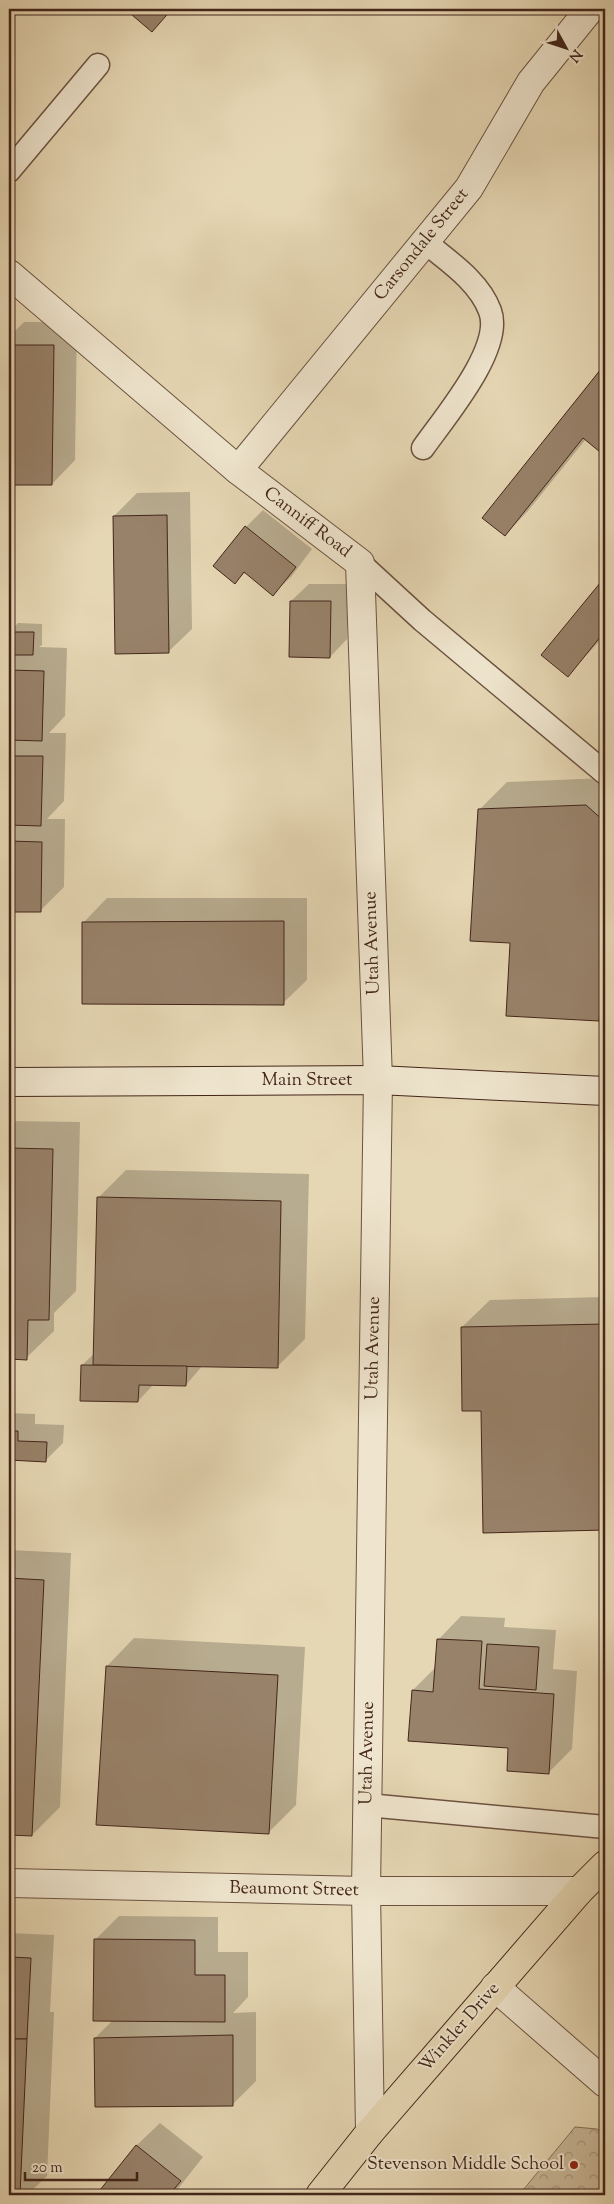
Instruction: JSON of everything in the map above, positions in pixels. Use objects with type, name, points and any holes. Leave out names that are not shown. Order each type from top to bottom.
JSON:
[{"type":"main road","name":"Winkler Drive","points":[[320,2195],[370,2132],[579,1891],[605,1865]]},
{"type":"street","name":"Carsondale Street","points":[[238,470],[469,188],[531,82],[590,9]]},
{"type":"street","name":"Canniff Road","points":[[9,274],[238,470],[360,563]]},
{"type":"street","name":"Utah Avenue","points":[[360,563],[378,1080],[366,1891],[370,2132]]},
{"type":"street","name":"Main Street","points":[[9,1082],[378,1080],[605,1091]]},
{"type":"street","name":"Beaumont Street","points":[[9,1883],[366,1891],[579,1891]]},
{"type":"street","points":[[495,1988],[605,2083]]},
{"type":"lane","points":[[9,171],[98,65]]},
{"type":"lane","points":[[423,448],[480,366],[490,340],[491,331],[491,312],[476,289],[459,269],[425,242]]},
{"type":"lane","name":"Canniff Road","points":[[360,563],[422,620],[605,773]]},
{"type":"lane","points":[[367,1805],[605,1827]]},
{"type":"green space","name":"Stevenson Middle School","points":[[575,2127],[597,2129],[605,2135],[605,2195],[519,2195]]},
{"type":"building","points":[[138,9],[172,9],[152,32],[132,15]]},
{"type":"building","points":[[9,345],[54,345],[52,485],[9,485]]},
{"type":"building","points":[[605,364],[605,456],[583,438],[505,536],[482,518]]},
{"type":"building","points":[[167,515],[169,653],[115,654],[113,516]]},
{"type":"building","points":[[245,526],[296,567],[273,596],[244,572],[235,584],[213,566]]},
{"type":"building","points":[[605,577],[605,631],[568,677],[541,655]]},
{"type":"building","points":[[290,601],[331,601],[330,658],[289,657]]},
{"type":"building","points":[[9,632],[34,632],[33,655],[9,655]]},
{"type":"building","points":[[9,670],[44,671],[42,741],[9,740]]},
{"type":"building","points":[[9,756],[43,756],[41,826],[9,825]]},
{"type":"building","points":[[586,805],[605,822],[605,994],[601,994],[599,1021],[506,1016],[510,943],[470,941],[478,809]]},
{"type":"building","points":[[9,841],[42,842],[41,912],[9,912]]},
{"type":"building","points":[[284,921],[284,1005],[82,1004],[82,922]]},
{"type":"building","points":[[9,1148],[53,1149],[49,1320],[28,1320],[27,1360],[9,1359]]},
{"type":"building","points":[[97,1197],[281,1201],[278,1368],[93,1365]]},
{"type":"building","points":[[605,1324],[605,1530],[483,1533],[481,1411],[462,1411],[461,1327]]},
{"type":"building","points":[[81,1365],[187,1366],[186,1386],[139,1385],[138,1402],[80,1401]]},
{"type":"building","points":[[9,1431],[18,1431],[18,1441],[47,1442],[46,1462],[9,1460]]},
{"type":"building","points":[[9,1578],[44,1580],[32,1836],[9,1835]]},
{"type":"building","points":[[437,1639],[482,1641],[479,1689],[554,1694],[549,1774],[507,1771],[508,1748],[408,1741],[412,1690],[433,1692]]},
{"type":"building","points":[[487,1644],[539,1647],[536,1690],[484,1686]]},
{"type":"building","points":[[106,1666],[278,1675],[269,1834],[96,1825]]},
{"type":"building","points":[[94,1939],[195,1940],[195,1975],[225,1975],[225,2022],[93,2021]]},
{"type":"building","points":[[9,1957],[31,1958],[27,2039],[9,2039]]},
{"type":"building","points":[[233,2035],[233,2106],[95,2107],[94,2038]]},
{"type":"building","points":[[9,2039],[27,2039],[20,2195],[9,2195]]},
{"type":"building","points":[[136,2145],[181,2181],[169,2195],[96,2195]]},
{"type":"place","name":"Stevenson Middle School","points":[[574,2165]]}]
